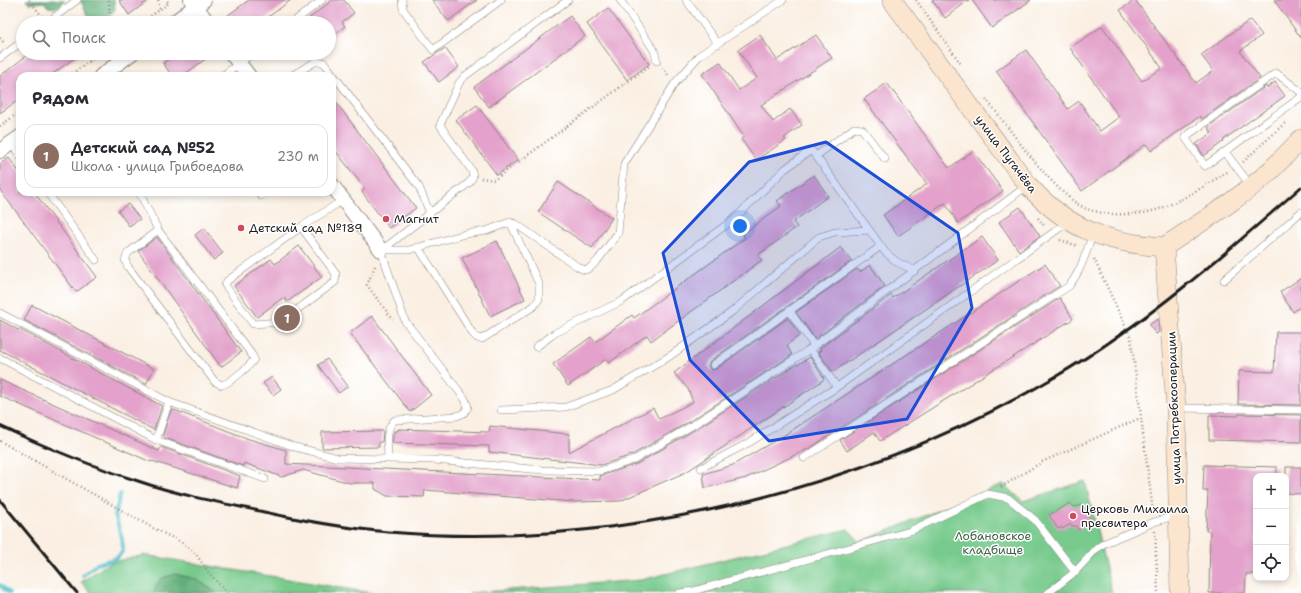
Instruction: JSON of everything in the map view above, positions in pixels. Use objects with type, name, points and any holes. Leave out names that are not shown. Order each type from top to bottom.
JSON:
[{"type":"main road","name":"улица Пугачёва","points":[[892,0],[1028,185],[1056,213],[1069,222],[1090,241],[1164,247]]},
{"type":"main road","points":[[1164,247],[1212,216],[1251,186],[1272,169],[1301,139]]},
{"type":"main road","name":"улица Потребкооперации","points":[[1164,247],[1176,408],[1180,593]]},
{"type":"street","points":[[181,16],[197,2],[204,16]]},
{"type":"street","points":[[107,72],[123,60]]},
{"type":"street","points":[[236,60],[245,72]]},
{"type":"street","points":[[336,190],[380,255]]},
{"type":"lane","points":[[56,16],[77,0]]},
{"type":"lane","points":[[301,16],[322,0]]},
{"type":"lane","points":[[402,0],[403,9],[433,50],[501,0]]},
{"type":"lane","points":[[380,255],[470,182],[473,176],[472,171],[440,125],[459,83],[465,76],[568,0]]},
{"type":"lane","points":[[620,0],[654,50],[657,61]]},
{"type":"lane","points":[[686,0],[718,44]]},
{"type":"lane","points":[[380,255],[408,250],[465,234],[486,231],[510,222],[516,224],[578,267],[585,270],[590,268],[598,260],[618,232],[624,164],[675,84],[700,55],[783,0]]},
{"type":"lane","points":[[0,58],[16,46]]},
{"type":"lane","points":[[225,72],[234,60]]},
{"type":"lane","points":[[298,72],[315,62],[323,62],[331,72]]},
{"type":"lane","points":[[1301,92],[1276,73],[1185,137],[1205,166],[1301,97]]},
{"type":"lane","points":[[336,78],[419,187],[430,213]]},
{"type":"lane","points":[[816,156],[854,128],[858,127],[862,129],[885,159]]},
{"type":"lane","points":[[536,347],[555,333],[622,301],[733,220],[785,169],[811,150],[881,246],[892,258],[915,271]]},
{"type":"lane","points":[[1225,152],[1251,186]]},
{"type":"lane","points":[[0,313],[169,402],[295,447],[338,458],[434,460],[542,470],[600,471],[641,456],[694,425],[812,347],[1028,185]]},
{"type":"lane","points":[[49,196],[96,260]]},
{"type":"lane","points":[[141,196],[158,230],[252,354],[254,359],[251,364],[226,384],[220,385],[215,382],[128,267],[125,260],[128,253],[158,230]]},
{"type":"lane","points":[[301,227],[336,274],[335,282],[280,322],[252,324],[225,285],[227,282],[301,227],[343,200]]},
{"type":"lane","points":[[1224,280],[1301,212]]},
{"type":"lane","points":[[418,247],[473,334],[477,338],[482,339],[534,306],[539,299],[539,284],[510,222]]},
{"type":"lane","points":[[702,468],[750,442],[837,387],[1069,222]]},
{"type":"lane","points":[[501,410],[566,407],[613,390],[670,356],[733,311],[819,237],[835,232],[869,230]]},
{"type":"lane","points":[[804,458],[1069,286],[1076,277],[1090,241]]},
{"type":"lane","points":[[713,365],[881,246]]},
{"type":"lane","points":[[380,255],[405,321],[466,399],[468,407],[464,413],[457,416],[394,420],[389,426],[388,432],[388,460]]},
{"type":"lane","points":[[790,310],[837,387]]},
{"type":"lane","points":[[0,358],[156,440],[265,479]]},
{"type":"lane","points":[[156,440],[169,402]]},
{"type":"lane","points":[[1176,408],[1301,410]]},
{"type":"lane","points":[[680,593],[701,589],[910,531],[988,494],[1008,498],[1035,520],[1075,572]]},
{"type":"lane","points":[[1048,593],[1075,572],[1098,547],[1154,522],[1178,515]]},
{"type":"path","points":[[29,0],[42,16]]},
{"type":"path","points":[[109,0],[110,16]]},
{"type":"path","points":[[158,0],[160,9]]},
{"type":"path","points":[[151,16],[169,3],[166,0]]},
{"type":"path","points":[[916,0],[961,65]]},
{"type":"path","points":[[75,72],[91,60]]},
{"type":"path","points":[[473,176],[494,180],[657,61],[675,84]]},
{"type":"path","points":[[985,97],[1037,164],[1064,194],[1086,209],[1119,215],[1156,210],[1197,190],[1244,161],[1290,118]]},
{"type":"path","points":[[0,126],[16,115]]},
{"type":"path","points":[[1037,216],[1050,235],[1090,241],[1131,338],[1154,522],[1158,593]]},
{"type":"path","points":[[380,255],[367,285],[394,321]]},
{"type":"path","points":[[988,494],[1042,462],[1140,418]]},
{"type":"path","points":[[0,441],[151,527],[183,543],[196,554],[208,572],[227,593]]},
{"type":"highlighted area","points":[[826,142],[958,233],[972,308],[907,419],[769,441],[690,360],[663,253],[749,162]]},
{"type":"green space","points":[[26,0],[65,0],[61,5],[54,8],[48,7],[44,2],[29,4]]},
{"type":"green space","points":[[80,0],[114,0],[115,10],[110,16],[88,16]]},
{"type":"green space","name":"Лобановское кладбище","points":[[1085,481],[1112,593],[469,593],[641,580],[848,529],[860,542],[1003,484],[1023,501]]},
{"type":"green space","points":[[144,555],[372,593],[91,593],[81,582],[109,563]]},
{"type":"green space","points":[[175,574],[196,579],[217,593],[153,593],[160,579]]},
{"type":"building","points":[[119,0],[149,0],[129,15]]},
{"type":"building","points":[[249,0],[291,0],[269,16],[228,15]]},
{"type":"building","points":[[332,0],[344,0],[354,13],[342,22],[345,26],[336,33],[336,16],[312,16]]},
{"type":"building","points":[[432,0],[477,0],[448,21]]},
{"type":"building","points":[[932,0],[969,0],[945,18]]},
{"type":"building","points":[[972,0],[1031,0],[992,28]]},
{"type":"building","points":[[1135,0],[1196,83],[1213,71],[1201,55],[1250,20],[1262,35],[1240,51],[1260,78],[1202,119],[1200,116],[1151,151],[1146,144],[1082,191],[996,71],[1026,50],[1068,109],[1079,101],[1100,131],[1119,117],[1070,48],[1102,26],[1142,81],[1162,68],[1120,10]]},
{"type":"building","points":[[1274,0],[1301,0],[1301,38],[1284,14]]},
{"type":"building","points":[[608,8],[649,64],[627,80],[587,24]]},
{"type":"building","points":[[570,16],[585,36],[489,107],[474,87]]},
{"type":"building","points":[[760,35],[777,60],[816,35],[832,58],[761,105],[773,122],[790,109],[802,125],[784,138],[786,140],[756,160],[741,139],[744,137],[702,74],[720,62],[739,90],[757,78],[738,50]]},
{"type":"building","points":[[445,48],[459,67],[439,82],[424,62]]},
{"type":"building","points":[[21,60],[72,60],[55,72],[16,72],[16,102],[0,113],[0,76]]},
{"type":"building","points":[[168,60],[204,60],[188,72],[169,72],[163,63]]},
{"type":"building","points":[[1275,82],[1285,96],[1223,140],[1224,141],[1204,156],[1196,144],[1212,133],[1208,127],[1266,86],[1267,88]]},
{"type":"building","points":[[887,83],[949,168],[973,151],[1003,191],[958,223],[945,203],[898,236],[883,215],[927,184],[864,99]]},
{"type":"building","points":[[336,102],[416,208],[389,228],[362,192],[365,189],[336,151]]},
{"type":"building","points":[[477,105],[518,160],[497,175],[456,120]]},
{"type":"building","points":[[9,158],[16,168],[16,196],[37,196],[97,277],[76,292],[0,190],[0,164]]},
{"type":"building","points":[[814,175],[828,196],[793,222],[797,227],[758,255],[762,260],[651,341],[647,335],[609,363],[606,359],[568,386],[553,364],[591,337],[595,342],[632,315],[634,318],[745,238],[743,234],[781,206],[777,201]]},
{"type":"building","points":[[558,182],[612,218],[592,248],[538,212]]},
{"type":"building","points":[[128,204],[140,219],[129,226],[118,211]]},
{"type":"building","points":[[1020,207],[1040,236],[1019,251],[999,222]]},
{"type":"building","points":[[204,228],[223,253],[214,260],[195,235]]},
{"type":"building","points":[[157,237],[241,352],[221,367],[138,251]]},
{"type":"building","points":[[982,237],[998,260],[833,372],[818,352],[821,350],[820,348],[891,295],[893,298]]},
{"type":"building","points":[[497,241],[525,299],[490,316],[462,258]]},
{"type":"building","points":[[299,246],[322,277],[287,302],[284,297],[257,317],[234,286],[271,259],[275,264]]},
{"type":"building","points":[[841,247],[852,261],[710,361],[708,366],[711,370],[716,369],[788,318],[800,335],[787,345],[792,355],[690,421],[632,455],[601,465],[489,452],[489,446],[392,443],[394,431],[398,431],[398,429],[489,432],[490,426],[569,434],[569,452],[653,408],[659,419],[693,402],[688,389],[674,373]]},
{"type":"building","points":[[1045,264],[1060,286],[810,448],[746,478],[705,488],[703,474],[733,465],[783,436]]},
{"type":"building","points":[[870,265],[885,286],[815,339],[796,312],[857,269],[860,272]]},
{"type":"building","points":[[1301,278],[1301,306],[1293,312],[1280,292]]},
{"type":"building","points":[[1060,298],[1073,319],[880,441],[874,432],[847,451],[840,440]]},
{"type":"building","points":[[32,305],[154,369],[146,384],[24,320]]},
{"type":"building","points":[[372,316],[431,395],[410,412],[350,333]]},
{"type":"building","points":[[1158,319],[1159,332],[1156,334],[1149,325]]},
{"type":"building","points":[[0,320],[162,406],[154,430],[0,350]]},
{"type":"building","points":[[1276,332],[1301,332],[1301,405],[1238,404],[1239,371],[1274,372]]},
{"type":"building","points":[[810,357],[824,378],[822,381],[686,472],[620,501],[573,502],[425,490],[424,497],[387,496],[375,489],[375,483],[350,483],[303,470],[282,477],[244,463],[243,466],[165,438],[163,435],[171,410],[174,410],[249,439],[286,450],[286,464],[600,480],[600,476],[637,464],[696,429]]},
{"type":"building","points":[[327,359],[348,386],[339,393],[318,365]]},
{"type":"building","points":[[272,377],[281,389],[273,395],[263,383]]},
{"type":"building","points":[[0,380],[159,451],[161,447],[240,476],[237,488],[152,461],[151,462],[0,396]]},
{"type":"building","points":[[1238,414],[1301,415],[1301,442],[1209,440],[1209,415],[1238,416]]},
{"type":"building","points":[[383,431],[382,442],[379,442],[379,447],[322,448],[322,432]]},
{"type":"building","points":[[1204,465],[1277,467],[1277,473],[1253,473],[1253,574],[1246,574],[1245,593],[1209,593],[1210,531],[1206,531],[1208,491],[1203,491]]},
{"type":"building","points":[[1286,467],[1301,467],[1301,494],[1289,493],[1289,473],[1286,473]]},
{"type":"building","name":"Церковь Михаила пресвитера","points":[[1070,503],[1074,507],[1082,505],[1092,522],[1078,530],[1076,526],[1072,526],[1071,524],[1062,529],[1061,527],[1058,529],[1049,515]]},
{"type":"waterway","points":[[83,575],[97,564],[117,558],[123,551],[122,538],[115,515],[120,494]]},
{"type":"waterway","points":[[0,585],[9,593]]},
{"type":"railway","points":[[0,426],[86,463],[152,486],[211,501],[338,526],[388,532],[474,536],[560,532],[647,522],[733,505],[817,482],[900,452],[979,417],[1055,377],[1120,335],[1152,312],[1213,263],[1301,187]]},
{"type":"railway","points":[[0,500],[77,593]]},
{"type":"place","name":"Магнит","points":[[386,219]]},
{"type":"place","name":"Детский сад №189","points":[[241,228]]},
{"type":"place","name":"Детский сад №52","points":[[287,318]]},
{"type":"place","name":"Церковь Михаила пресвитера","points":[[1073,516]]}]
